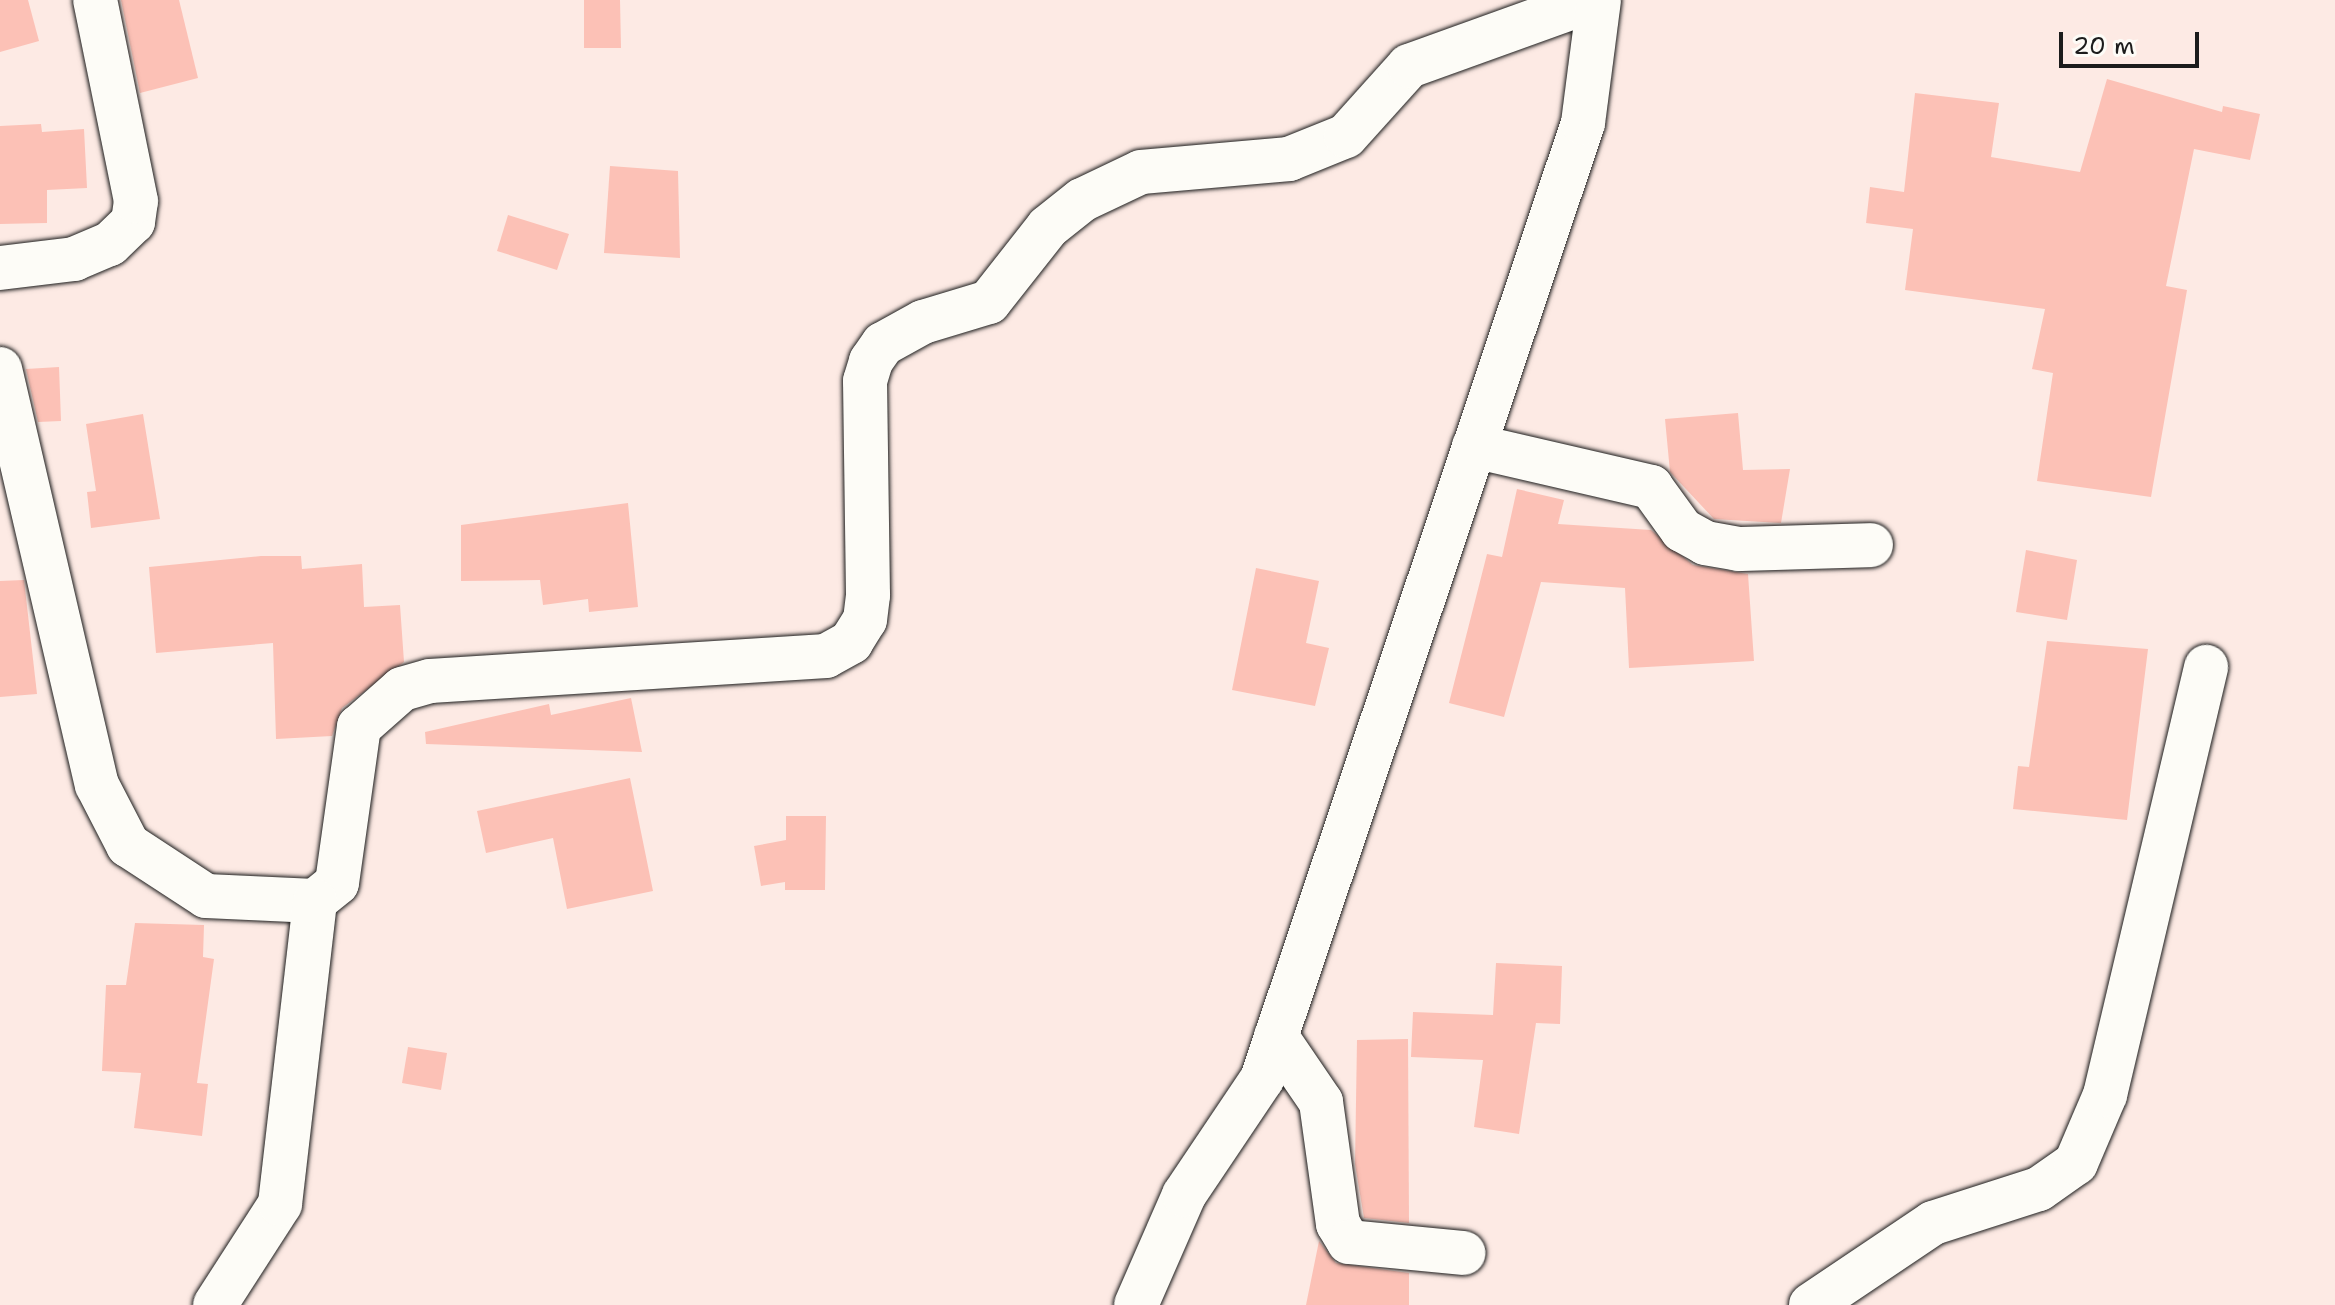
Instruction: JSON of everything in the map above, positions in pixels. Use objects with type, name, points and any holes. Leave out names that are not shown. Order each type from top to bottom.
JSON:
[{"type":"street","points":[[0,268],[74,259],[110,244],[133,222],[136,201],[95,0]]},
{"type":"street","points":[[0,369],[97,785],[128,845],[206,896],[315,901],[337,883],[359,727],[402,689],[430,681],[826,656],[851,642],[865,620],[868,595],[865,381],[871,361],[883,344],[923,322],[989,302],[1048,227],[1082,200],[1141,172],[1289,159],[1346,136],[1409,66],[1592,0]]},
{"type":"street","points":[[1136,1305],[1184,1195],[1262,1079],[1583,123],[1599,0]]},
{"type":"street","points":[[1474,446],[1651,487],[1682,530],[1705,543],[1738,549],[1871,545]]},
{"type":"street","points":[[1811,1305],[1933,1223],[2039,1189],[2076,1163],[2105,1095],[2206,667]]},
{"type":"street","points":[[215,1305],[280,1204],[315,901]]},
{"type":"street","points":[[1276,1036],[1321,1102],[1338,1224],[1349,1242],[1463,1253]]},
{"type":"building","points":[[0,0],[28,0],[39,41],[0,52]]},
{"type":"building","points":[[121,0],[179,0],[198,78],[140,93]]},
{"type":"building","points":[[584,0],[620,0],[621,48],[584,48]]},
{"type":"building","points":[[2107,79],[2222,112],[2223,106],[2260,114],[2250,160],[2194,149],[2166,286],[2187,290],[2151,497],[2037,481],[2053,373],[2032,369],[2045,309],[1905,290],[1913,229],[1866,223],[1870,187],[1904,192],[1915,93],[1999,103],[1991,157],[2080,172]]},
{"type":"building","points":[[41,124],[42,132],[84,129],[87,188],[47,190],[47,223],[0,224],[0,126]]},
{"type":"building","points":[[610,166],[678,171],[680,258],[604,253]]},
{"type":"building","points":[[508,215],[569,234],[557,270],[497,251]]},
{"type":"building","points":[[59,367],[61,421],[38,422],[26,369]]},
{"type":"building","points":[[1738,413],[1743,470],[1790,469],[1781,523],[1714,519],[1670,472],[1665,419]]},
{"type":"building","points":[[143,414],[160,519],[91,528],[87,492],[96,491],[86,424]]},
{"type":"building","points":[[1517,489],[1564,500],[1558,524],[1651,530],[1693,565],[1748,574],[1754,661],[1629,668],[1625,588],[1541,582],[1504,717],[1449,703],[1487,554],[1502,557]]},
{"type":"building","points":[[628,503],[638,607],[589,612],[588,599],[543,605],[540,580],[461,581],[461,525]]},
{"type":"building","points":[[2026,550],[2077,560],[2067,620],[2016,612]]},
{"type":"building","points":[[261,556],[301,556],[302,569],[362,564],[364,607],[400,605],[404,662],[342,708],[332,736],[276,739],[273,643],[156,653],[149,567]]},
{"type":"building","points":[[1256,568],[1319,581],[1306,643],[1329,648],[1315,706],[1232,690]]},
{"type":"building","points":[[24,580],[37,694],[0,697],[0,581]]},
{"type":"building","points":[[2047,641],[2148,649],[2127,820],[2013,809],[2018,766],[2029,767]]},
{"type":"building","points":[[631,698],[642,752],[426,744],[425,732],[549,704],[551,715]]},
{"type":"building","points":[[630,778],[653,891],[567,909],[553,838],[486,853],[477,811]]},
{"type":"building","points":[[786,816],[826,816],[825,890],[785,890],[785,882],[761,886],[754,846],[786,840]]},
{"type":"building","points":[[135,923],[204,925],[203,957],[214,959],[197,1083],[208,1084],[202,1136],[134,1128],[141,1073],[102,1071],[106,985],[126,985]]},
{"type":"building","points":[[1496,963],[1562,966],[1560,1024],[1536,1023],[1519,1134],[1474,1127],[1483,1060],[1411,1057],[1413,1012],[1493,1015]]},
{"type":"building","points":[[1408,1039],[1409,1223],[1364,1218],[1355,1164],[1357,1040]]},
{"type":"building","points":[[408,1047],[447,1053],[441,1090],[402,1083]]},
{"type":"building","points":[[1319,1241],[1336,1263],[1409,1273],[1409,1305],[1306,1305]]}]
